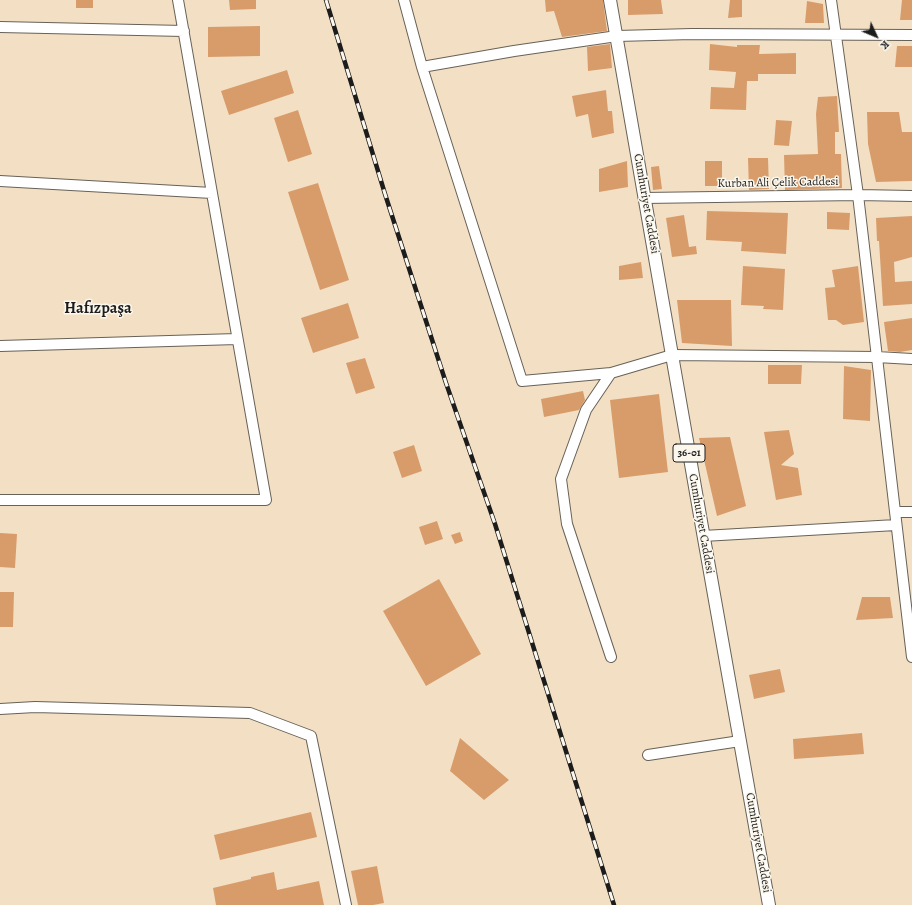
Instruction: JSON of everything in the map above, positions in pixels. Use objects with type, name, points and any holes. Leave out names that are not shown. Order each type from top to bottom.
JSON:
[{"type":"main road","name":"Cumhuriyet Caddesi","points":[[610,0],[769,905]]},
{"type":"street","points":[[0,500],[266,500],[178,0]]},
{"type":"street","points":[[404,0],[422,67],[522,381],[610,373],[672,354],[877,357],[912,359]]},
{"type":"street","points":[[831,0],[834,34],[858,195],[912,657]]},
{"type":"street","points":[[0,27],[184,31]]},
{"type":"street","points":[[422,67],[514,51],[616,36],[692,34],[912,35]]},
{"type":"street","points":[[0,181],[212,194]]},
{"type":"street","name":"Kurban Ali Çelik Caddesi","points":[[644,198],[858,195],[912,196]]},
{"type":"street","points":[[0,346],[238,339]]},
{"type":"street","points":[[610,373],[586,410],[561,479],[566,524],[611,657]]},
{"type":"street","points":[[895,512],[912,512]]},
{"type":"street","points":[[703,536],[896,525]]},
{"type":"street","points":[[0,709],[35,707],[250,713],[311,736],[346,905]]},
{"type":"street","points":[[648,755],[740,740]]},
{"type":"building","points":[[76,0],[93,0],[93,8],[76,8]]},
{"type":"building","points":[[229,0],[256,0],[256,9],[230,10]]},
{"type":"building","points":[[545,0],[603,0],[607,31],[562,37],[554,11],[546,12]]},
{"type":"building","points":[[628,0],[661,0],[663,14],[628,15]]},
{"type":"building","points":[[730,0],[742,0],[742,17],[728,18]]},
{"type":"building","points":[[902,0],[912,0],[912,20],[900,20]]},
{"type":"building","points":[[807,1],[823,4],[824,23],[805,23]]},
{"type":"building","points":[[260,26],[260,56],[208,57],[208,27]]},
{"type":"building","points":[[610,44],[612,68],[588,71],[587,47]]},
{"type":"building","points":[[710,44],[737,47],[737,45],[760,45],[759,54],[796,53],[796,74],[758,74],[758,81],[747,81],[746,110],[710,109],[711,87],[734,88],[736,72],[709,70]]},
{"type":"building","points":[[897,46],[912,46],[912,67],[895,67]]},
{"type":"building","points":[[287,70],[294,93],[229,115],[221,91]]},
{"type":"building","points":[[606,90],[608,111],[612,111],[614,133],[592,138],[588,114],[576,117],[572,96]]},
{"type":"building","points":[[837,96],[839,132],[835,132],[835,154],[841,154],[842,188],[785,190],[784,155],[818,154],[816,114],[818,97]]},
{"type":"building","points":[[298,110],[312,154],[288,162],[274,118]]},
{"type":"building","points":[[867,112],[899,112],[902,132],[912,132],[912,181],[876,182],[868,144]]},
{"type":"building","points":[[776,120],[792,121],[789,146],[774,145]]},
{"type":"building","points":[[748,158],[768,158],[769,189],[749,190]]},
{"type":"building","points":[[627,161],[628,187],[599,192],[599,169]]},
{"type":"building","points":[[705,161],[722,161],[722,186],[705,186]]},
{"type":"building","points":[[659,166],[662,189],[653,190],[651,167]]},
{"type":"building","points":[[318,183],[349,280],[320,290],[288,192]]},
{"type":"building","points":[[707,211],[788,213],[786,254],[741,251],[742,242],[706,240]]},
{"type":"building","points":[[827,212],[850,213],[849,230],[827,229]]},
{"type":"building","points":[[684,215],[689,247],[696,246],[697,254],[672,257],[666,218]]},
{"type":"building","points":[[912,216],[912,257],[894,262],[895,282],[912,281],[912,304],[883,306],[876,218]]},
{"type":"building","points":[[641,262],[643,278],[619,280],[619,266]]},
{"type":"building","points":[[743,266],[785,269],[783,310],[763,309],[764,306],[741,305]]},
{"type":"building","points":[[858,266],[864,322],[843,325],[836,320],[828,320],[825,288],[835,287],[832,270]]},
{"type":"building","points":[[677,300],[731,300],[732,346],[682,343]]},
{"type":"building","points":[[348,303],[359,338],[313,353],[301,318]]},
{"type":"building","points":[[912,318],[912,350],[900,352],[888,351],[884,322]]},
{"type":"building","points":[[365,358],[375,388],[356,394],[346,363]]},
{"type":"building","points":[[768,365],[802,365],[801,384],[768,384]]},
{"type":"building","points":[[844,366],[871,370],[870,421],[843,419]]},
{"type":"building","points":[[583,391],[585,400],[579,410],[544,417],[541,399]]},
{"type":"building","points":[[659,394],[668,472],[619,478],[610,400]]},
{"type":"building","points":[[789,430],[794,454],[781,465],[798,468],[802,495],[776,500],[764,432]]},
{"type":"building","points":[[730,437],[746,506],[717,516],[699,438]]},
{"type":"building","points":[[414,445],[422,471],[402,478],[393,452]]},
{"type":"building","points":[[437,521],[443,539],[425,545],[419,527]]},
{"type":"building","points":[[460,532],[463,541],[455,544],[451,535]]},
{"type":"building","points":[[0,533],[17,534],[15,568],[0,567]]},
{"type":"building","points":[[439,579],[481,654],[426,686],[383,611]]},
{"type":"building","points":[[0,592],[14,592],[13,627],[0,627]]},
{"type":"building","points":[[862,597],[890,597],[893,618],[856,620]]},
{"type":"building","points":[[780,669],[785,692],[754,699],[749,675]]},
{"type":"building","points":[[862,733],[864,754],[794,759],[793,739]]},
{"type":"building","points":[[460,738],[509,780],[484,800],[450,771]]},
{"type":"building","points":[[311,812],[317,837],[220,860],[214,835]]},
{"type":"building","points":[[377,866],[384,903],[358,905],[351,871]]},
{"type":"building","points":[[274,872],[277,890],[319,881],[324,905],[216,905],[213,888]]},
{"type":"railway","points":[[326,0],[385,194],[446,383],[495,524],[614,905]]},
{"type":"district","name":"Hafızpaşa","points":[[98,309]]}]
